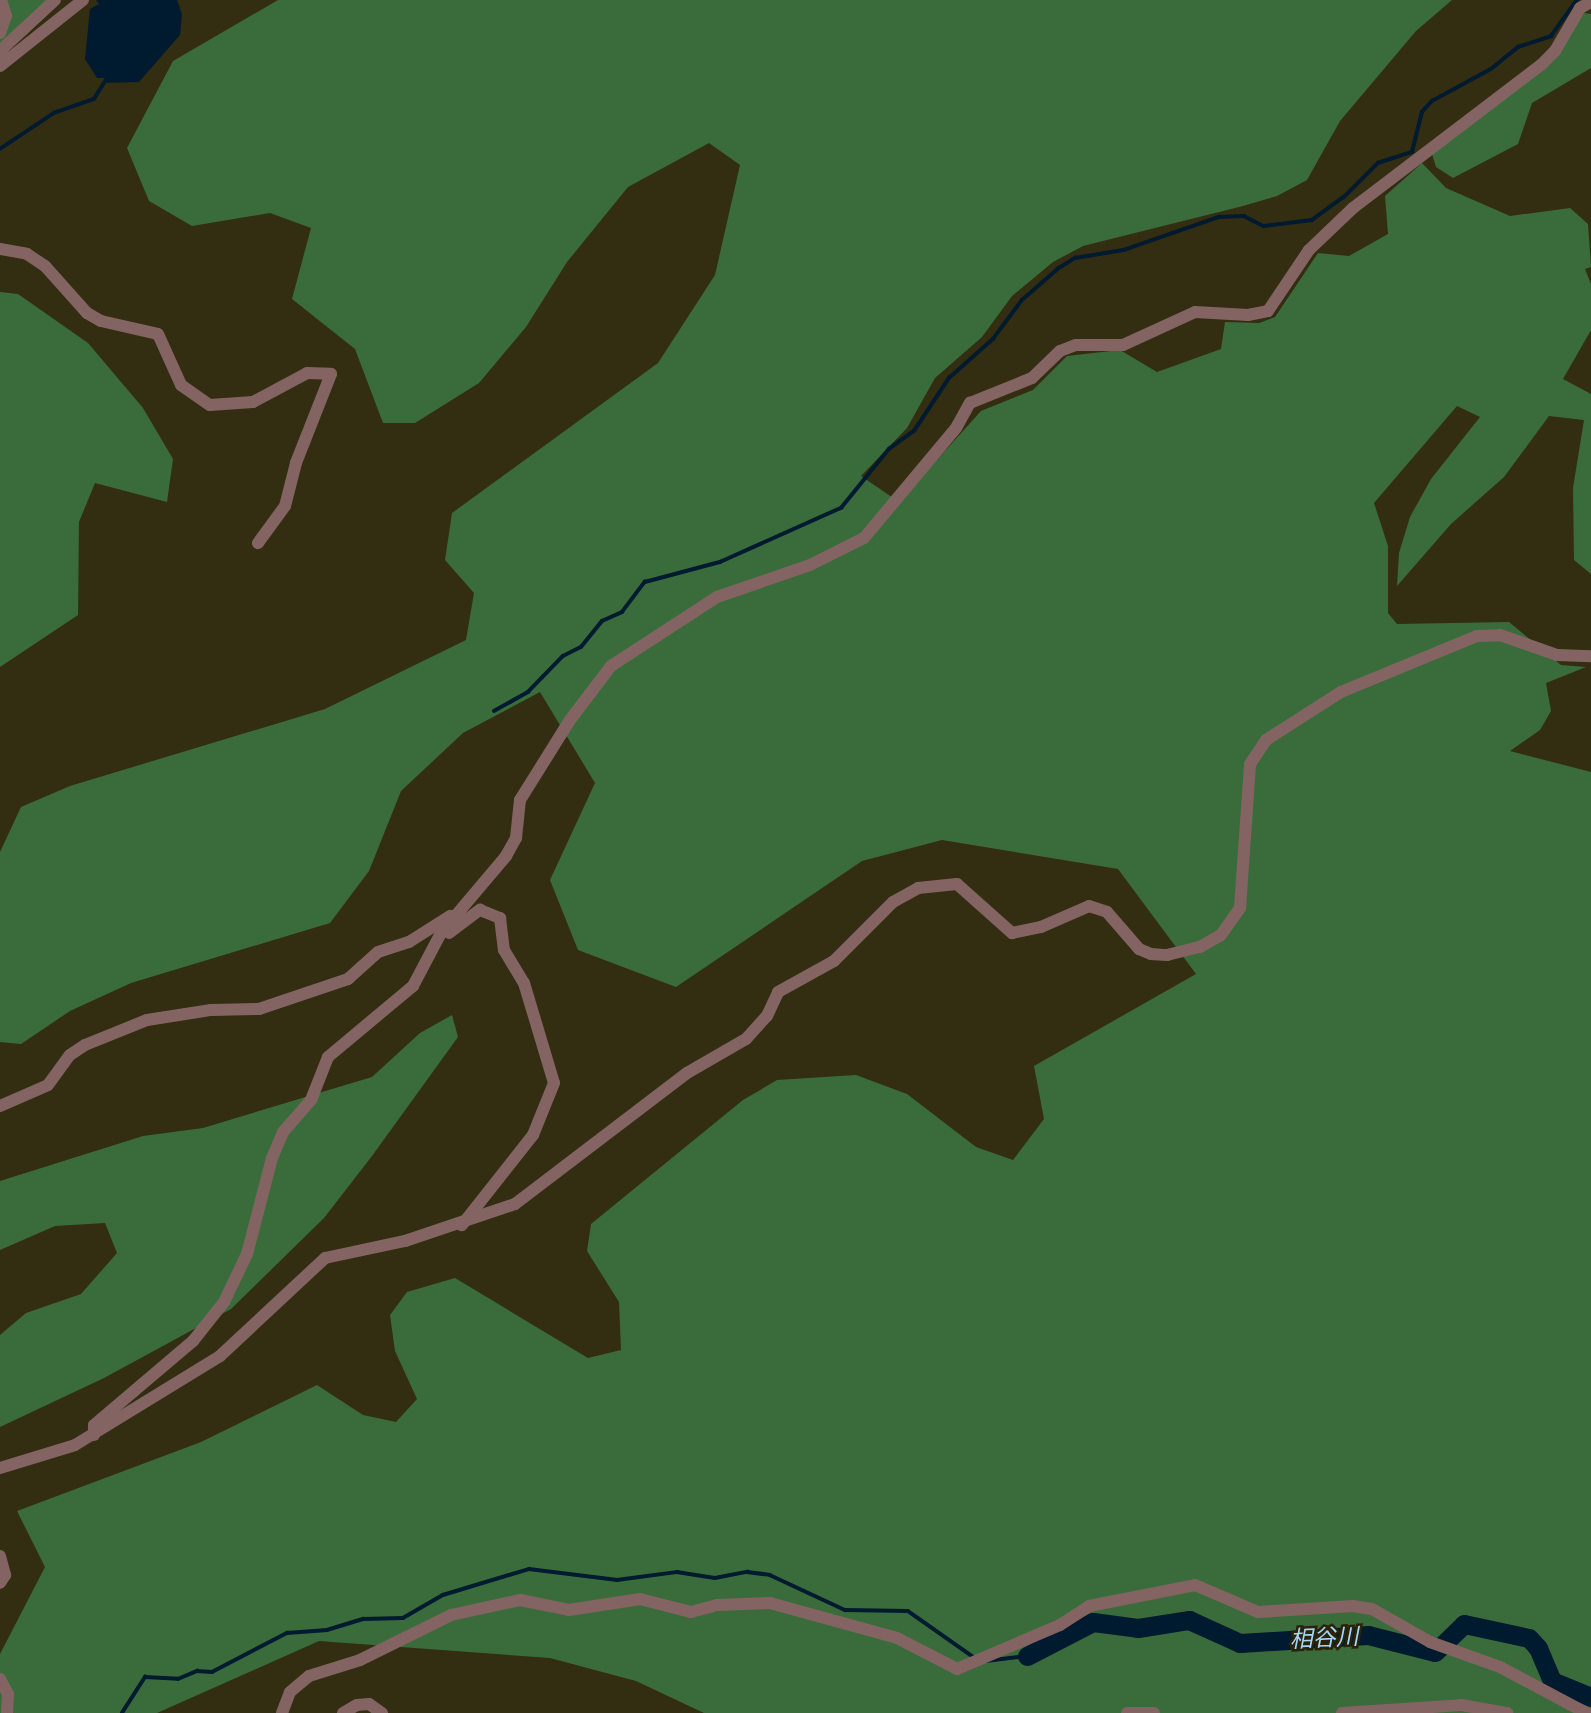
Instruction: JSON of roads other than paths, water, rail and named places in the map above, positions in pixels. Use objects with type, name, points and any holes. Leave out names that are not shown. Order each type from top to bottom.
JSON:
[{"type":"street","points":[[0,33],[6,16],[1,0]]},
{"type":"street","points":[[2,64],[2,49],[55,0]]},
{"type":"street","points":[[2,64],[83,0]]},
{"type":"street","points":[[94,1435],[94,1424],[192,1341],[224,1303],[247,1254],[272,1158],[283,1132],[311,1100],[328,1056],[403,999],[441,933],[511,847],[516,838],[520,800],[570,720],[611,666],[716,597],[810,565],[864,538],[956,428],[970,403],[1032,379],[1060,351],[1076,345],[1124,345],[1195,312],[1248,315],[1268,311],[1318,242],[1458,125],[1541,65],[1555,51],[1580,8],[1591,2]]},
{"type":"street","points":[[0,249],[27,254],[46,266],[87,313],[101,321],[158,334],[181,385],[210,405],[253,402],[307,373],[331,374],[296,463],[285,506],[258,543]]},
{"type":"street","points":[[0,1468],[94,1435],[232,1348],[325,1258],[462,1225],[516,1204],[687,1073],[746,1039],[767,1016],[778,992],[834,961],[893,902],[918,888],[957,884],[1012,933],[1041,927],[1089,906],[1107,912],[1139,949],[1151,954],[1200,947],[1222,935],[1240,908],[1250,764],[1266,740],[1341,692],[1477,636],[1500,635],[1557,655],[1591,656]]},
{"type":"street","points":[[0,1106],[48,1085],[70,1055],[85,1045],[147,1020],[211,1010],[258,1009],[348,979],[378,953],[409,942],[460,910]]},
{"type":"street","points":[[441,933],[451,932],[480,910],[500,918],[504,950],[524,983],[554,1083],[533,1135],[462,1225]]},
{"type":"street","points":[[0,1556],[5,1575],[0,1583]]},
{"type":"street","points":[[282,1713],[290,1692],[309,1676],[360,1660],[451,1615],[520,1600],[569,1609],[640,1599],[691,1612],[717,1605],[770,1604],[897,1638],[957,1669],[1060,1625],[1089,1606],[1195,1585],[1258,1612],[1353,1605],[1373,1609],[1441,1647],[1500,1667],[1586,1713]]},
{"type":"street","points":[[0,1679],[8,1694],[7,1713]]},
{"type":"street","points":[[343,1713],[357,1704],[369,1704],[382,1713]]},
{"type":"street","points":[[1342,1713],[1461,1705],[1507,1713]]},
{"type":"street","points":[[1127,1713],[1154,1713]]},
{"type":"water","points":[[96,0],[177,0],[182,14],[180,35],[139,82],[103,83],[106,78],[97,78],[85,59],[90,9],[99,4]]},
{"type":"waterway","points":[[494,711],[528,692],[563,656],[581,647],[602,621],[622,612],[645,582],[720,562],[841,508],[889,449],[914,431],[949,378],[993,339],[1022,300],[1059,268],[1075,258],[1124,250],[1219,217],[1244,216],[1264,226],[1312,220],[1344,197],[1378,163],[1412,152],[1422,112],[1432,101],[1491,69],[1518,47],[1551,36],[1577,0]]},
{"type":"waterway","points":[[0,149],[54,113],[94,99],[106,80]]},
{"type":"waterway","points":[[122,1713],[145,1677],[178,1679],[197,1671],[212,1672],[287,1633],[327,1630],[363,1619],[403,1618],[443,1595],[529,1569],[617,1580],[677,1572],[715,1578],[747,1572],[770,1575],[845,1610],[908,1611],[975,1658]]},
{"type":"waterway","name":"相谷川","points":[[1027,1656],[1093,1622],[1138,1628],[1189,1620],[1240,1643],[1368,1635],[1435,1652],[1464,1624],[1529,1638],[1538,1648],[1552,1681],[1591,1697]]},
{"type":"waterway","points":[[986,1661],[1027,1656]]}]
